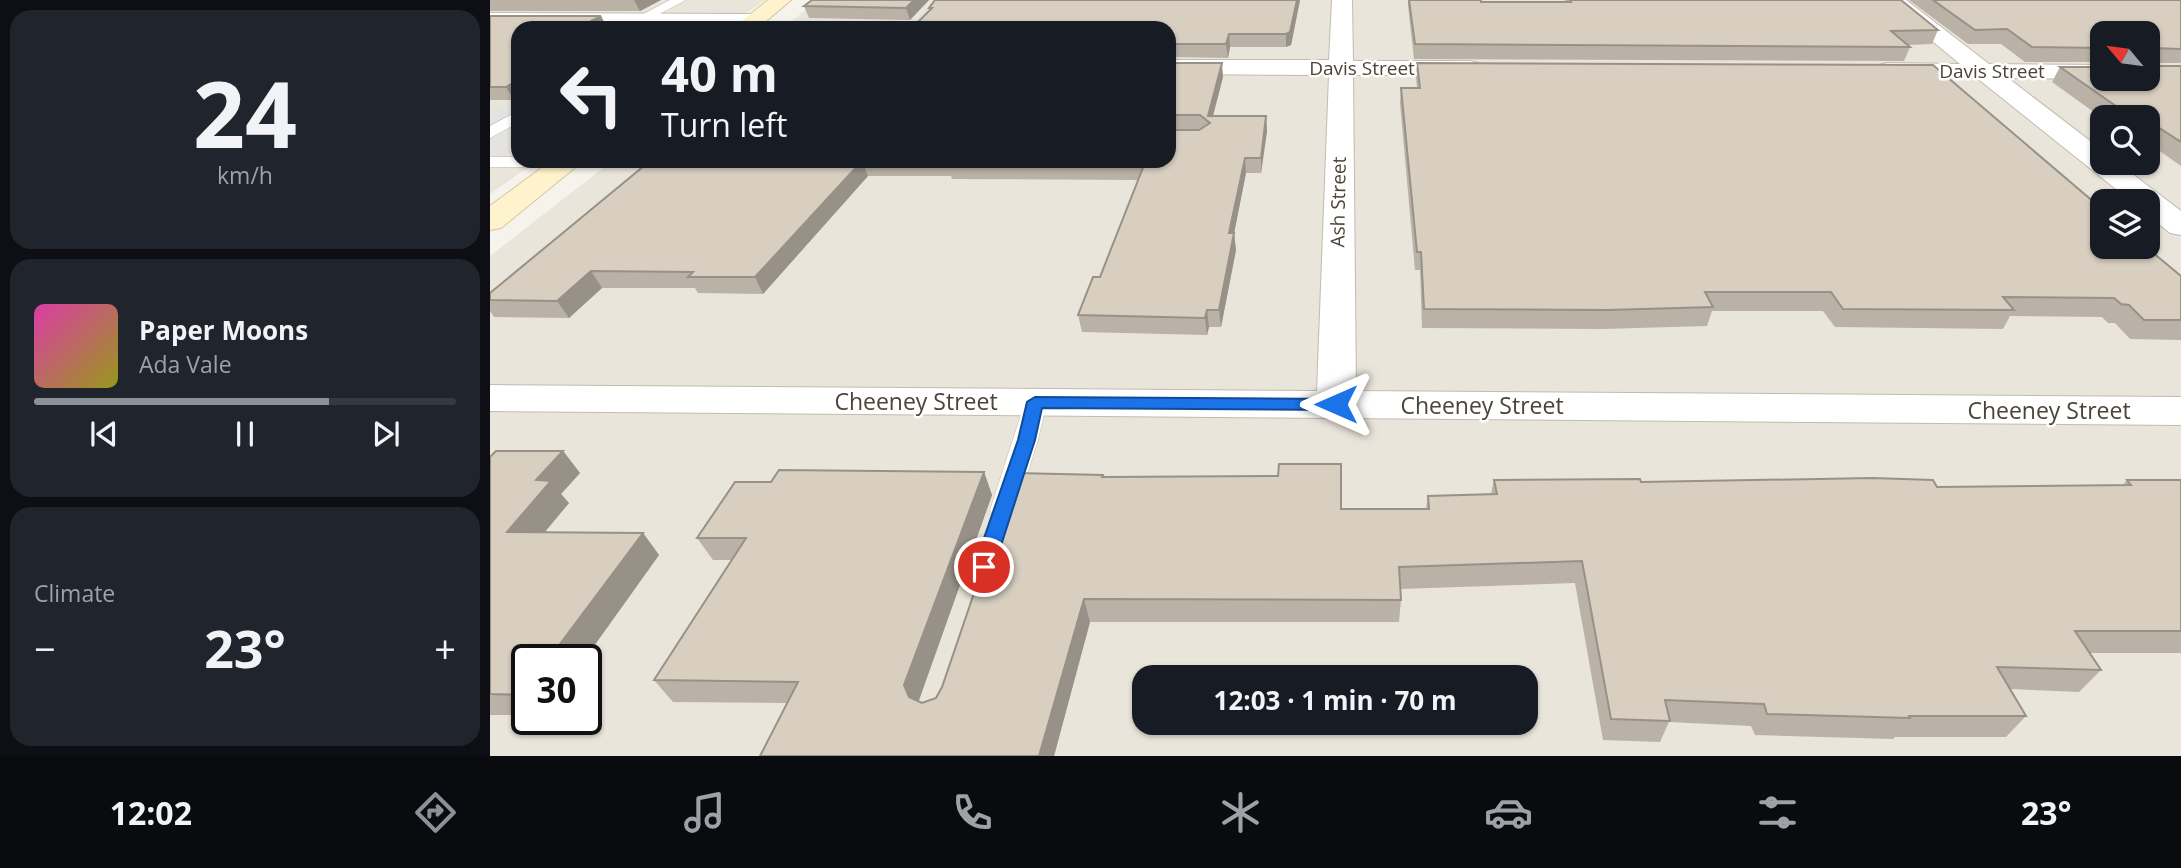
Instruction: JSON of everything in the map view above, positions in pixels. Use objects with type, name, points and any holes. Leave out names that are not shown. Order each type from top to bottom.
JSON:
[{"type":"street","points":[[753,21],[781,0]]},
{"type":"street","name":"Ash Street","points":[[1336,404],[1342,0]]},
{"type":"street","points":[[1893,0],[2181,226]]},
{"type":"street","points":[[490,19],[684,21]]},
{"type":"street","name":"Davis Street","points":[[1176,67],[1499,68]]},
{"type":"street","name":"Davis Street","points":[[1868,70],[2090,72]]},
{"type":"street","points":[[490,221],[560,168]]},
{"type":"street","name":"Cheeney Street","points":[[490,398],[2181,411]]},
{"type":"lane","points":[[640,19],[680,0]]},
{"type":"lane","points":[[490,133],[511,120]]},
{"type":"lane","points":[[490,162],[511,162]]},
{"type":"lane","points":[[997,529],[1026,440],[1035,402]]},
{"type":"shaded area","points":[[490,0],[765,0],[735,21],[511,21],[511,168],[527,168],[490,194]]},
{"type":"shaded area","points":[[818,0],[2181,0],[2181,756],[490,756],[490,256],[603,168],[1176,168],[1176,21],[792,21]]},
{"type":"shaded area","points":[[935,0],[947,0],[926,21],[914,21]]},
{"type":"shaded area","points":[[490,106],[511,106],[511,151],[490,165]]},
{"type":"building","points":[[812,0],[914,0],[906,8],[804,6]]},
{"type":"building","points":[[935,0],[1297,0],[1290,32],[1229,34],[1226,44],[1176,44],[1176,21],[919,21],[932,8],[929,8]]},
{"type":"building","points":[[1409,0],[1901,0],[1938,30],[1891,31],[1910,47],[1415,44]]},
{"type":"building","points":[[1933,0],[2181,0],[2181,49],[2160,48],[2160,21],[2090,21],[2090,48],[2032,47],[2007,29],[1975,30]]},
{"type":"building","points":[[490,16],[601,16],[591,21],[511,21],[511,84],[506,87],[490,87]]},
{"type":"building","points":[[1176,63],[1222,63],[1208,116],[1266,116],[1261,158],[1245,158],[1229,233],[1234,233],[1219,310],[1207,310],[1205,318],[1078,315],[1093,277],[1100,277],[1143,168],[1176,168],[1176,130],[1199,130],[1210,123],[1200,115],[1176,115]]},
{"type":"building","points":[[1417,63],[1933,65],[2090,199],[2090,259],[2160,259],[2181,276],[2181,320],[2144,320],[2129,305],[2121,304],[2114,298],[2003,297],[2014,310],[1843,309],[1831,292],[1705,292],[1713,307],[1607,310],[1424,309],[1421,252],[1417,252],[1401,88],[1420,88]]},
{"type":"building","points":[[2160,66],[2181,66],[2181,142],[2160,128],[2160,105],[2115,105],[2094,91],[2160,91]]},
{"type":"building","points":[[2060,67],[2090,67],[2090,88]]},
{"type":"building","points":[[642,168],[856,168],[755,277],[688,277],[693,272],[591,271],[557,301],[490,300],[490,293]]},
{"type":"building","points":[[496,451],[563,451],[536,480],[551,481],[507,532],[643,533],[560,644],[511,644],[511,695],[490,694],[490,457]]},
{"type":"building","points":[[1279,464],[1341,464],[1341,509],[1429,509],[1428,496],[1497,494],[1494,480],[1640,479],[1641,482],[1872,478],[1933,480],[1937,487],[2131,485],[2127,480],[2181,480],[2181,631],[2075,631],[2101,670],[1997,667],[2026,716],[1909,716],[1910,718],[1767,714],[1764,704],[1665,700],[1670,721],[1611,719],[1582,561],[1399,567],[1401,600],[1084,599],[1039,756],[760,756],[798,682],[654,680],[746,538],[697,538],[735,482],[771,482],[779,470],[984,472],[904,685],[909,697],[922,703],[936,698],[942,687],[1015,473],[1103,475],[1102,477],[1278,476]]},
{"type":"route","points":[[984,567],[1026,440],[1035,402],[1336,404]]}]
